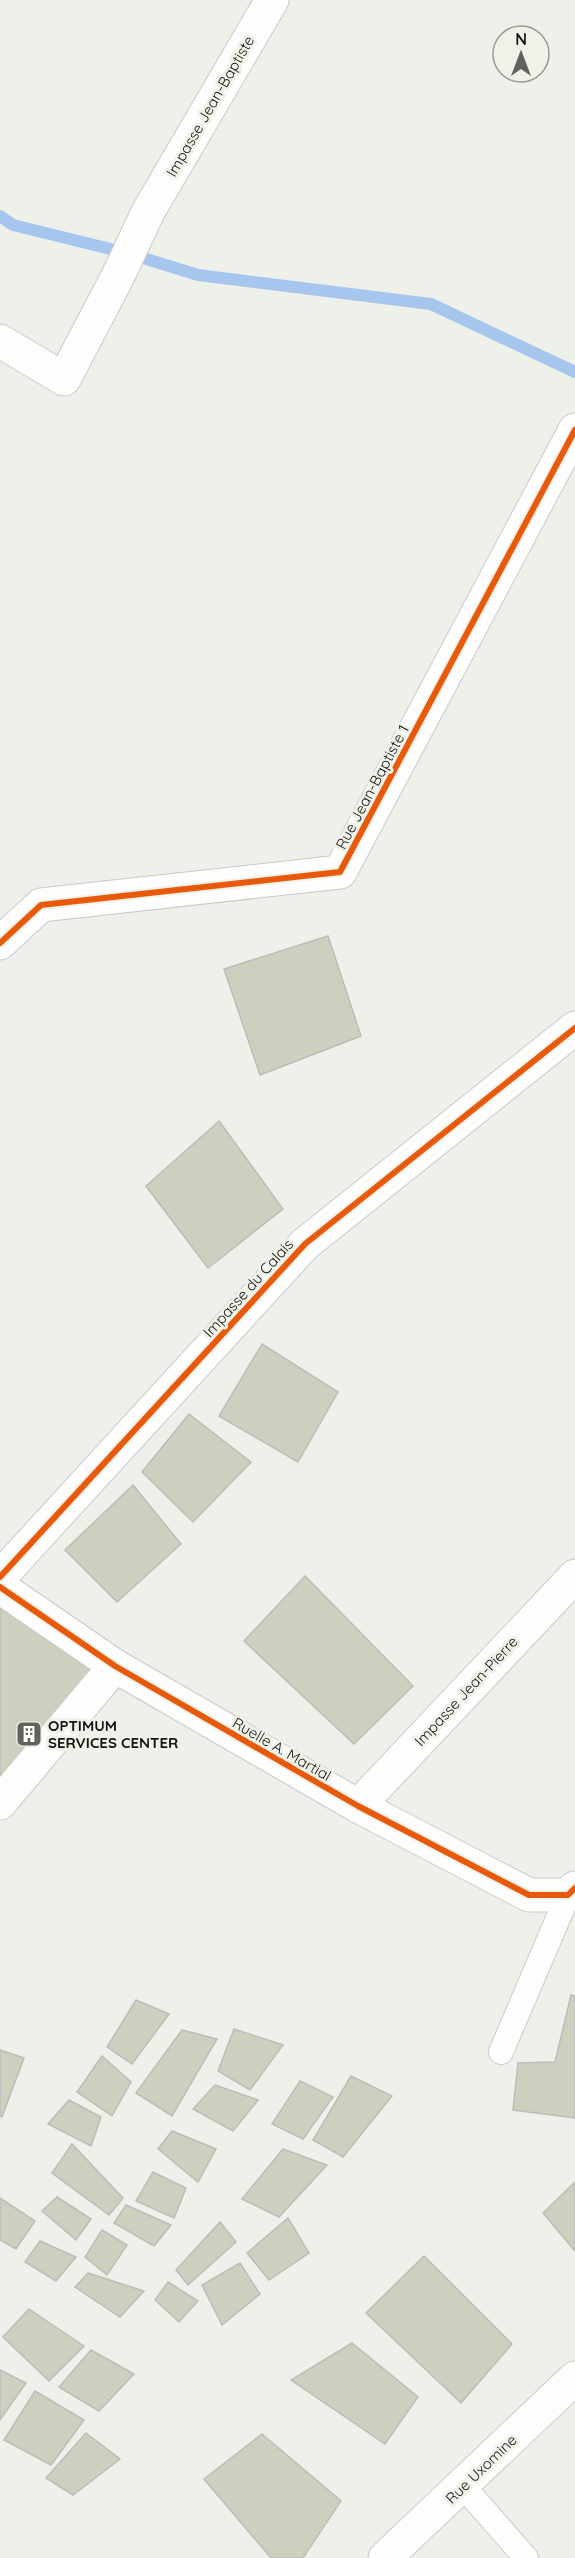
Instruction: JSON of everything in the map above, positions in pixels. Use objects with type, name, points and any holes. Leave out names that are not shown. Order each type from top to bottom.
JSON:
[{"type":"street","name":"Impasse Jean-Baptiste","points":[[0,341],[64,379],[118,276],[147,212],[272,0]]},
{"type":"street","name":"Rue Jean-Baptiste 1","points":[[0,943],[41,905],[340,872],[573,433]]},
{"type":"street","name":"Impasse du Calais","points":[[0,1578],[306,1244],[575,1028]]},
{"type":"street","name":"Impasse Jean-Pierre","points":[[358,1806],[575,1576]]},
{"type":"street","name":"Ruelle A. Martial","points":[[0,1587],[115,1666],[358,1806],[529,1895],[571,1892]]},
{"type":"street","points":[[0,1803],[115,1666]]},
{"type":"street","name":"Rue Uxomine","points":[[385,2558],[464,2486],[575,2378]]},
{"type":"lane","points":[[501,2052],[571,1892]]},
{"type":"lane","points":[[464,2486],[520,2556]]},
{"type":"building","points":[[328,936],[361,1036],[260,1075],[224,969]]},
{"type":"building","points":[[219,1121],[283,1209],[208,1268],[146,1186]]},
{"type":"building","points":[[262,1344],[338,1392],[298,1462],[219,1416]]},
{"type":"building","points":[[189,1414],[251,1462],[193,1522],[142,1472]]},
{"type":"building","points":[[133,1485],[181,1544],[117,1602],[65,1550]]},
{"type":"building","points":[[305,1576],[413,1686],[354,1744],[244,1641]]},
{"type":"building","name":"OPTIMUM SERVICES CENTER","points":[[0,1590],[115,1666],[0,1803]]},
{"type":"building","points":[[571,1995],[575,1996],[575,2118],[513,2110],[518,2063],[555,2062]]},
{"type":"building","points":[[136,2000],[169,2014],[132,2064],[107,2047]]},
{"type":"building","points":[[234,2029],[283,2045],[250,2090],[218,2071]]},
{"type":"building","points":[[182,2030],[217,2039],[172,2116],[136,2093]]},
{"type":"building","points":[[0,2050],[24,2058],[2,2117],[0,2116]]},
{"type":"building","points":[[102,2056],[131,2082],[112,2116],[77,2092]]},
{"type":"building","points":[[351,2076],[392,2096],[343,2157],[313,2140]]},
{"type":"building","points":[[300,2081],[333,2097],[303,2139],[272,2124]]},
{"type":"building","points":[[215,2085],[258,2100],[233,2131],[193,2109]]},
{"type":"building","points":[[69,2100],[101,2117],[91,2146],[48,2124]]},
{"type":"building","points":[[172,2131],[216,2149],[198,2182],[158,2149]]},
{"type":"building","points":[[72,2144],[123,2198],[109,2215],[52,2173]]},
{"type":"building","points":[[283,2149],[327,2165],[279,2217],[242,2199]]},
{"type":"building","points":[[153,2172],[186,2188],[174,2218],[136,2201]]},
{"type":"building","points":[[575,2182],[575,2251],[543,2213]]},
{"type":"building","points":[[57,2197],[91,2219],[76,2240],[42,2211]]},
{"type":"building","points":[[0,2198],[35,2221],[16,2249],[0,2240]]},
{"type":"building","points":[[126,2205],[171,2225],[154,2246],[114,2223]]},
{"type":"building","points":[[288,2218],[309,2253],[269,2280],[247,2253]]},
{"type":"building","points":[[220,2222],[236,2242],[188,2285],[176,2270]]},
{"type":"building","points":[[102,2230],[127,2245],[107,2275],[85,2257]]},
{"type":"building","points":[[40,2241],[76,2257],[56,2281],[25,2262]]},
{"type":"building","points":[[424,2256],[512,2344],[461,2403],[366,2313]]},
{"type":"building","points":[[240,2263],[260,2294],[222,2325],[202,2285]]},
{"type":"building","points":[[88,2273],[144,2291],[120,2317],[75,2287]]},
{"type":"building","points":[[168,2282],[198,2301],[179,2322],[155,2300]]},
{"type":"building","points":[[29,2309],[84,2346],[49,2381],[3,2337]]},
{"type":"building","points":[[352,2343],[418,2397],[385,2444],[291,2380]]},
{"type":"building","points":[[91,2350],[134,2374],[99,2411],[59,2387]]},
{"type":"building","points":[[0,2370],[26,2383],[0,2420]]},
{"type":"building","points":[[35,2391],[84,2420],[51,2465],[4,2440]]},
{"type":"building","points":[[86,2433],[120,2459],[73,2495],[46,2478]]},
{"type":"building","points":[[262,2434],[341,2501],[303,2558],[271,2558],[204,2479]]},
{"type":"waterway","points":[[0,216],[13,225],[127,253],[198,275],[431,304],[575,372]]},
{"type":"cycle path","points":[[0,943],[41,905],[340,872],[575,430]]},
{"type":"cycle path","points":[[0,1577],[305,1244],[575,1028]]},
{"type":"cycle path","points":[[0,1587],[115,1666],[358,1806],[529,1895],[568,1895],[575,1888]]},
{"type":"place","name":"OPTIMUM SERVICES CENTER","points":[[29,1734]]}]
